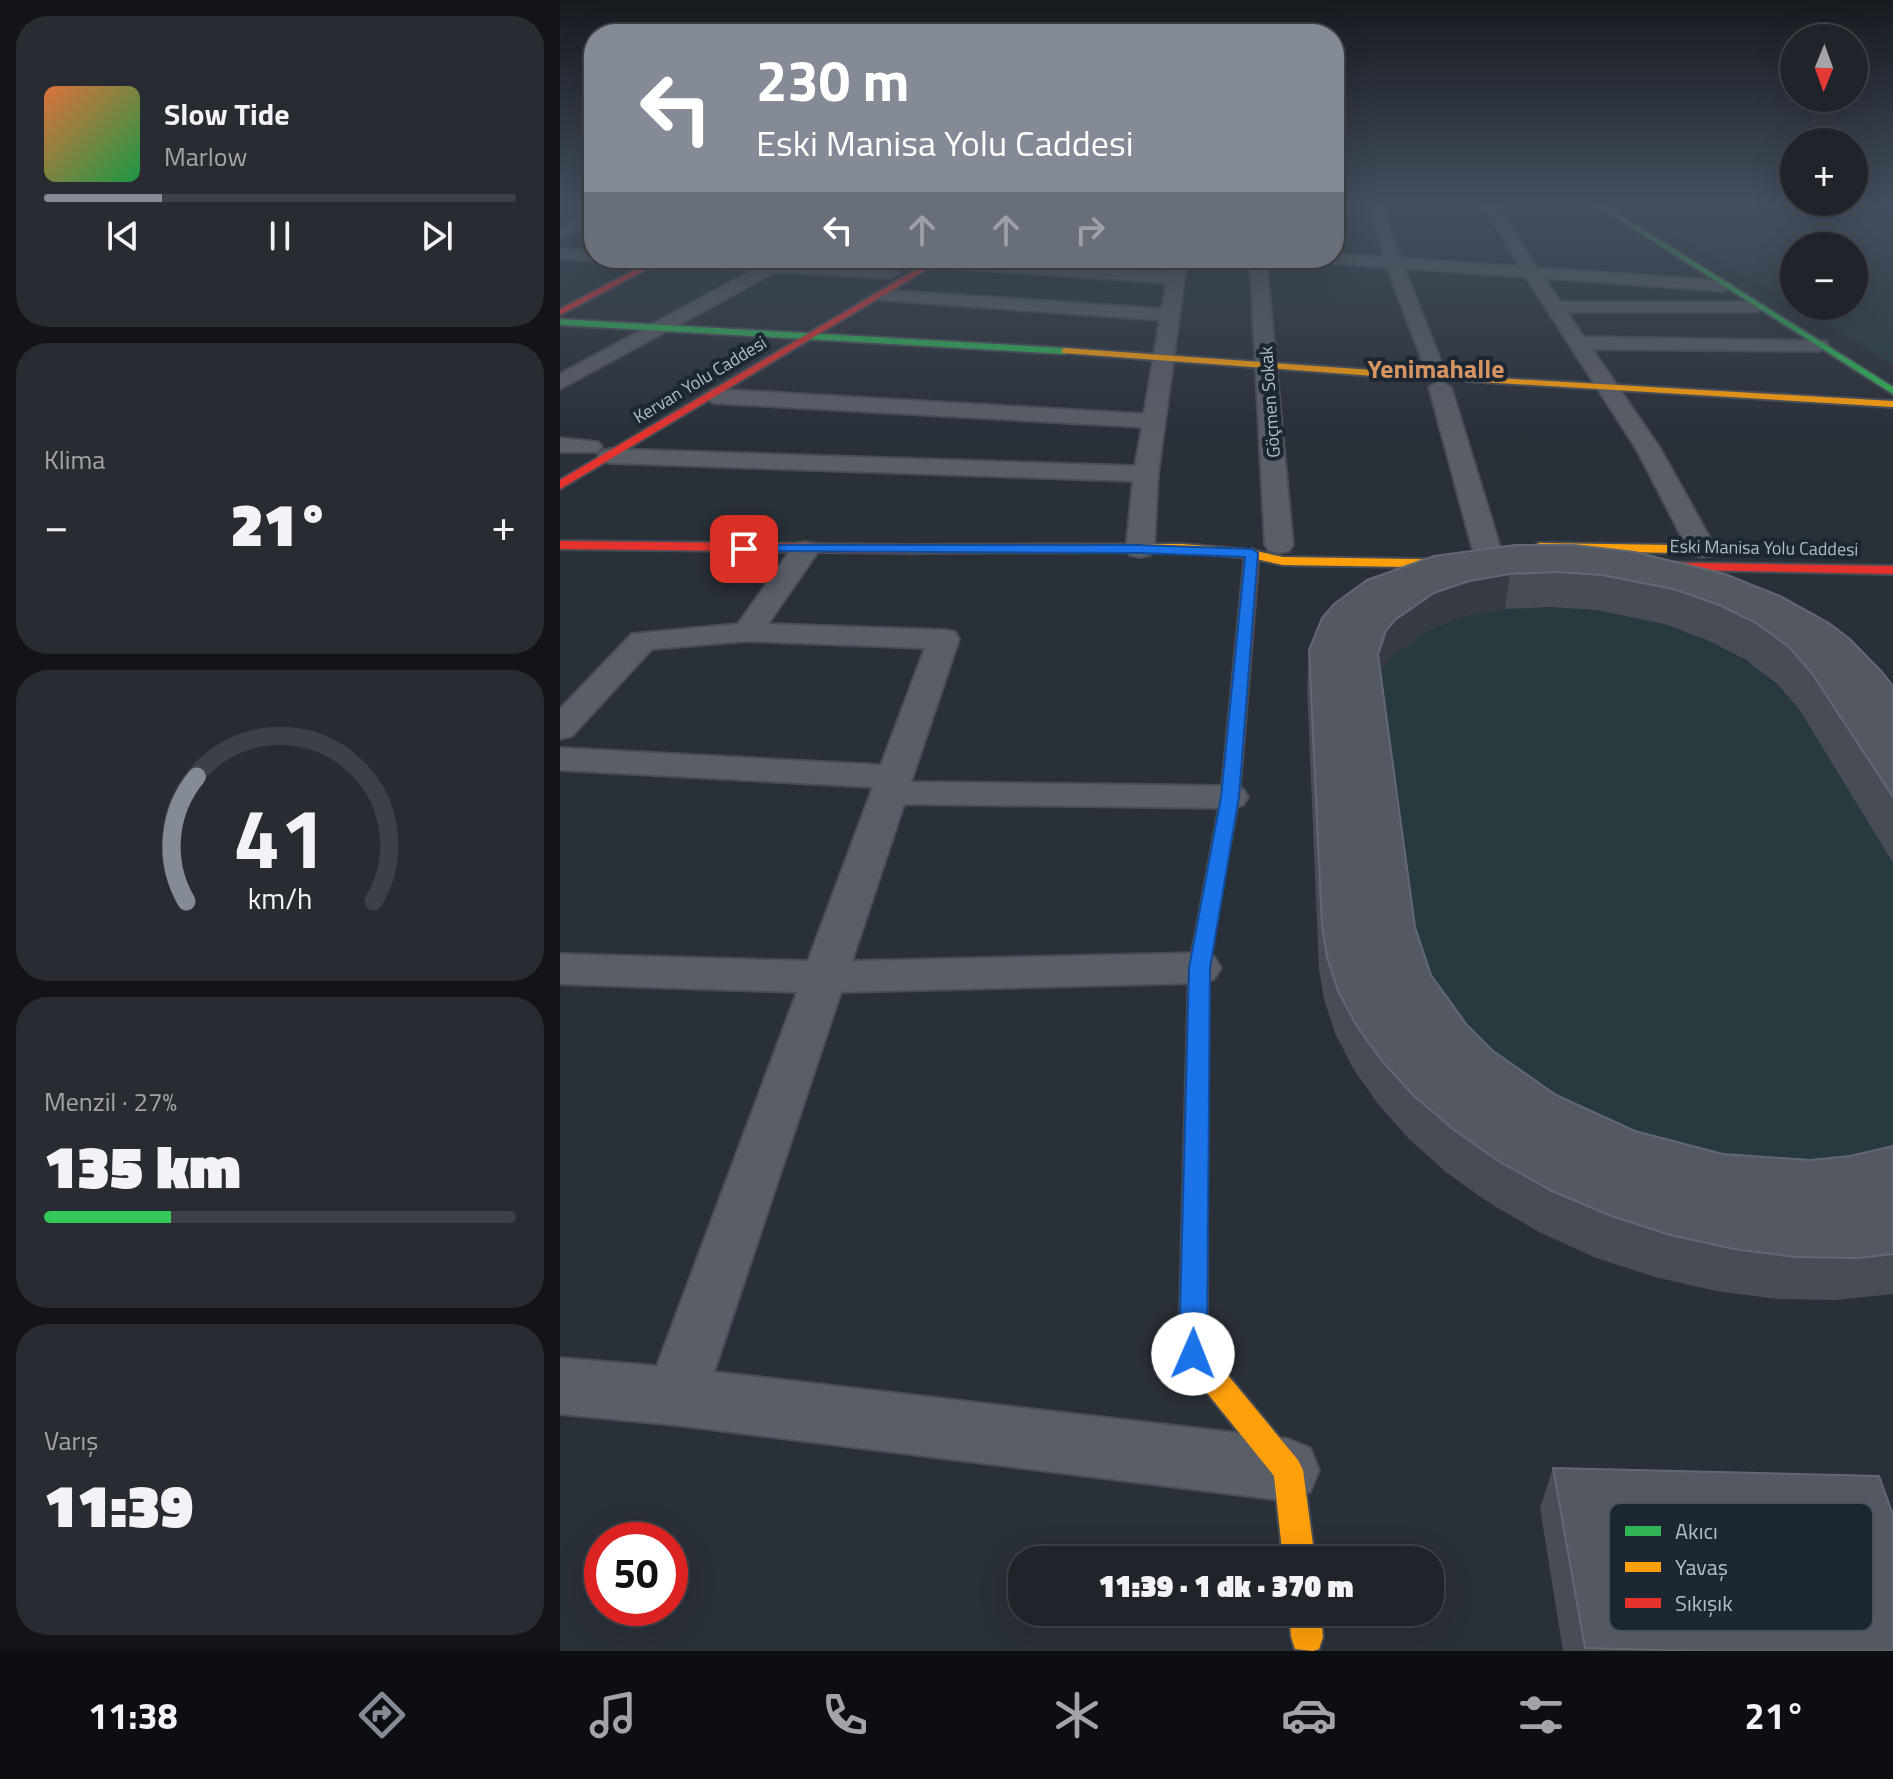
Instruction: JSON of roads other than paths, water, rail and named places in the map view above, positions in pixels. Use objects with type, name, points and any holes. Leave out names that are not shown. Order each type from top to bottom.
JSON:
[{"type":"main road","points":[[560,312],[618,282]]},
{"type":"main road","name":"Kervan Yolu Caddesi","points":[[560,485],[600,452],[782,335],[874,282]]},
{"type":"main road","name":"Kervan Yolu Caddesi","points":[[560,465],[600,452],[713,396],[899,282]]},
{"type":"main road","points":[[1718,282],[1893,391]]},
{"type":"main road","points":[[560,322],[1163,357],[1437,378],[1461,385],[1466,378],[1893,404]]},
{"type":"main road","name":"Eski Manisa Yolu Caddesi","points":[[560,545],[805,550],[1140,549],[1252,553],[1283,561],[1498,551],[1766,549]]},
{"type":"main road","name":"Eski Manisa Yolu Caddesi","points":[[1252,553],[1279,545],[1498,551]]},
{"type":"main road","points":[[1252,553],[1230,797],[1199,968],[1193,1354],[1288,1470],[1297,1546]]},
{"type":"main road","name":"Eski Manisa Yolu Caddesi","points":[[1535,565],[1893,570]]},
{"type":"street","points":[[560,383],[744,282]]},
{"type":"street","points":[[1140,549],[1146,474],[1175,282]]},
{"type":"street","name":"Göçmen Sokak","points":[[1260,282],[1279,545]]},
{"type":"street","points":[[1400,282],[1498,551]]},
{"type":"street","points":[[1538,282],[1649,450],[1702,549]]},
{"type":"street","points":[[1666,282],[1724,286]]},
{"type":"street","points":[[881,295],[1171,315]]},
{"type":"street","points":[[1554,307],[1757,307]]},
{"type":"street","points":[[1578,343],[1819,345]]},
{"type":"street","points":[[713,396],[1156,421]]},
{"type":"street","points":[[560,445],[600,452],[1146,474]]},
{"type":"street","points":[[747,632],[805,550]]},
{"type":"street","points":[[560,729],[643,641],[747,632],[944,639],[676,1396]]},
{"type":"street","points":[[560,759],[892,785],[1230,797]]},
{"type":"street","points":[[560,969],[824,977],[1199,968]]},
{"type":"street","points":[[560,1386],[676,1396],[1288,1470]]},
{"type":"district","name":"Yenimahalle","points":[[1436,369]]}]
